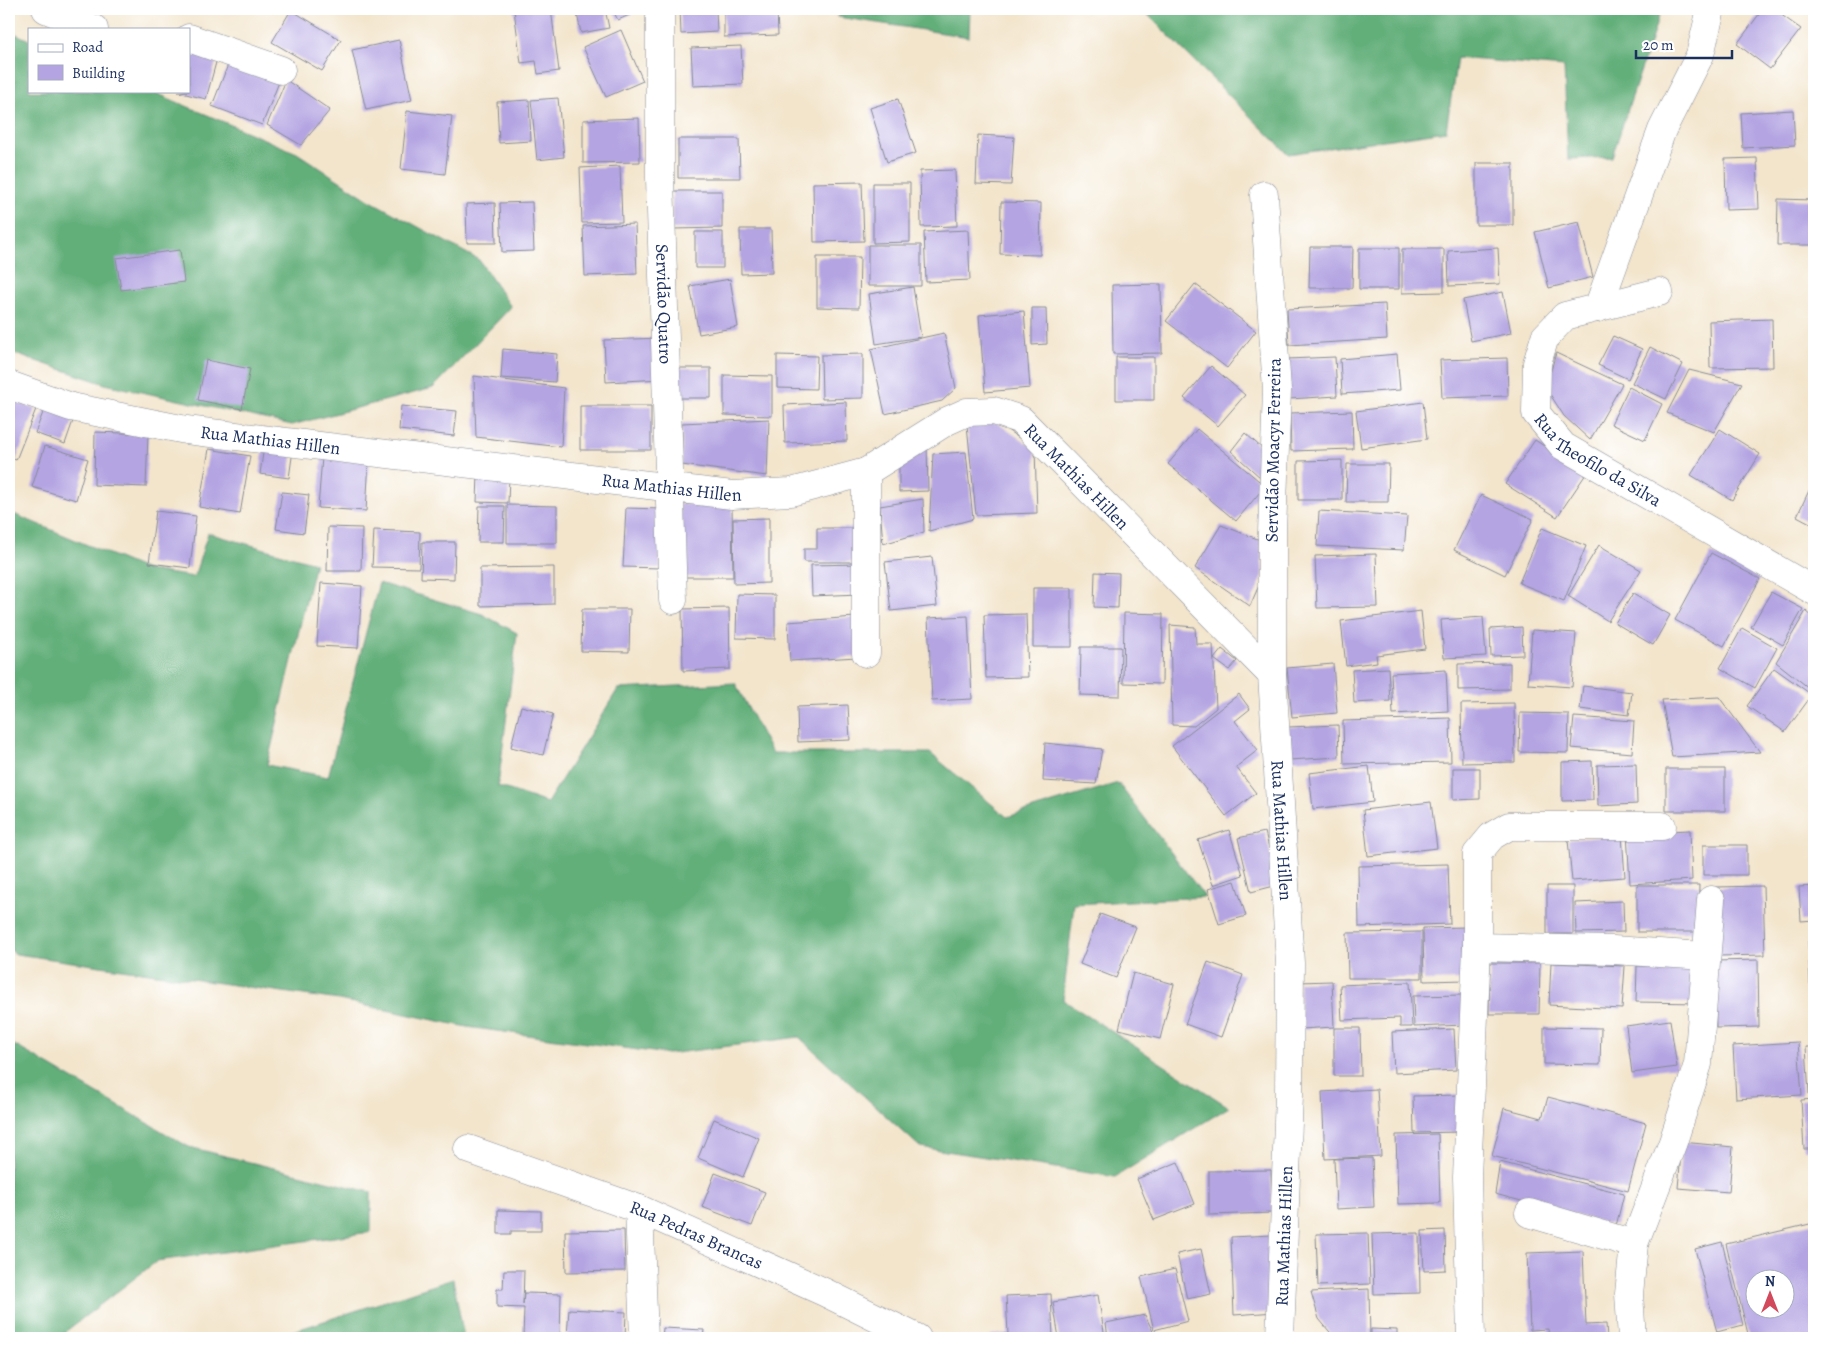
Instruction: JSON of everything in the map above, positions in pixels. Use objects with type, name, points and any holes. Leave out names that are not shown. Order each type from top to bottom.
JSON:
[{"type":"street","points":[[46,9],[92,28]]},
{"type":"street","name":"Servidão Quatro","points":[[660,9],[660,178],[673,600]]},
{"type":"street","points":[[1598,308],[1662,130],[1700,55],[1711,9]]},
{"type":"street","points":[[190,38],[281,70]]},
{"type":"street","name":"Servidão Moacyr Ferreira","points":[[1264,196],[1277,390],[1272,524],[1272,674]]},
{"type":"street","name":"Rua Theofilo da Silva","points":[[1659,292],[1565,316],[1545,337],[1537,363],[1536,412],[1563,446],[1814,590]]},
{"type":"street","name":"Rua Mathias Hillen","points":[[9,385],[71,407],[186,430],[732,495],[791,492],[866,472],[946,420],[967,412],[994,411],[1021,420],[1272,674],[1290,963],[1289,1095],[1280,1338]]},
{"type":"street","points":[[866,472],[866,653]]},
{"type":"street","points":[[1471,1338],[1467,1177],[1477,947],[1477,854],[1492,836],[1510,826],[1662,826]]},
{"type":"street","points":[[1632,1338],[1629,1294],[1634,1244],[1673,1142],[1698,1064],[1705,956],[1711,900]]},
{"type":"street","points":[[1477,947],[1613,950],[1705,956]]},
{"type":"street","name":"Rua Pedras Brancas","points":[[468,1149],[639,1209],[833,1295],[917,1338]]},
{"type":"street","points":[[639,1209],[644,1338]]},
{"type":"street","points":[[1529,1214],[1634,1244]]},
{"type":"green space","points":[[837,9],[970,9],[969,37],[838,17]]},
{"type":"green space","points":[[1142,9],[1660,9],[1660,13],[1612,157],[1568,159],[1564,67],[1457,58],[1446,131],[1288,154]]},
{"type":"green space","points":[[12,32],[28,40],[28,92],[153,92],[297,153],[369,200],[479,260],[511,307],[433,388],[292,425],[105,384],[9,352],[9,33]]},
{"type":"green space","points":[[9,512],[147,570],[194,577],[208,533],[315,563],[267,765],[328,777],[379,583],[482,614],[517,633],[498,786],[547,803],[618,689],[735,683],[772,753],[930,753],[1007,817],[1118,783],[1205,897],[1074,904],[1063,1000],[1229,1107],[1115,1177],[920,1147],[799,1037],[668,1054],[467,1027],[339,1000],[16,954],[9,949]]},
{"type":"green space","points":[[9,1042],[189,1147],[371,1192],[371,1232],[157,1261],[57,1338],[9,1338]]},
{"type":"green space","points":[[453,1279],[464,1338],[272,1338]]},
{"type":"building","points":[[551,9],[559,71],[538,74],[536,61],[521,63],[514,10]]},
{"type":"building","points":[[576,9],[605,9],[609,28],[581,33]]},
{"type":"building","points":[[612,9],[643,9],[618,20]]},
{"type":"building","points":[[680,9],[716,9],[717,32],[681,34]]},
{"type":"building","points":[[724,9],[777,9],[778,35],[724,37]]},
{"type":"building","points":[[1763,9],[1773,9],[1801,29],[1770,69],[1737,44]]},
{"type":"building","points":[[291,10],[341,40],[322,71],[272,42]]},
{"type":"building","points":[[621,30],[643,81],[606,97],[583,47]]},
{"type":"building","points":[[399,40],[412,100],[366,110],[352,50]]},
{"type":"building","points":[[741,46],[743,84],[693,86],[691,48]]},
{"type":"building","points":[[190,47],[218,55],[206,99],[178,92],[190,92]]},
{"type":"building","points":[[229,62],[279,82],[262,125],[212,106]]},
{"type":"building","points":[[286,80],[330,110],[301,145],[267,125]]},
{"type":"building","points":[[558,98],[564,157],[537,160],[531,100]]},
{"type":"building","points":[[898,99],[916,153],[887,162],[870,108]]},
{"type":"building","points":[[529,100],[531,141],[499,143],[497,102]]},
{"type":"building","points":[[1793,110],[1795,145],[1743,148],[1741,113]]},
{"type":"building","points":[[407,111],[452,116],[445,174],[401,169]]},
{"type":"building","points":[[639,118],[640,162],[583,163],[583,120]]},
{"type":"building","points":[[978,135],[1014,137],[1011,185],[976,184]]},
{"type":"building","points":[[678,139],[739,139],[740,178],[678,178]]},
{"type":"building","points":[[1757,158],[1759,209],[1726,210],[1725,159]]},
{"type":"building","points":[[1476,163],[1513,163],[1513,225],[1476,225]]},
{"type":"building","points":[[620,166],[622,222],[582,223],[580,168]]},
{"type":"building","points":[[955,170],[957,226],[921,227],[920,171]]},
{"type":"building","points":[[862,182],[864,241],[814,242],[813,183]]},
{"type":"building","points":[[873,183],[910,183],[910,242],[873,243]]},
{"type":"building","points":[[672,191],[722,191],[722,228],[672,229]]},
{"type":"building","points":[[1778,199],[1814,200],[1814,245],[1777,245]]},
{"type":"building","points":[[532,202],[534,251],[502,252],[500,203]]},
{"type":"building","points":[[1001,202],[1041,203],[1040,255],[1000,254]]},
{"type":"building","points":[[495,203],[496,243],[467,243],[466,204]]},
{"type":"building","points":[[1579,222],[1593,277],[1549,288],[1535,232]]},
{"type":"building","points":[[635,224],[637,274],[585,276],[583,226]]},
{"type":"building","points":[[740,229],[771,229],[772,273],[741,274]]},
{"type":"building","points":[[968,230],[970,280],[926,282],[924,232]]},
{"type":"building","points":[[695,232],[723,232],[723,268],[695,268]]},
{"type":"building","points":[[868,245],[921,245],[921,286],[868,286]]},
{"type":"building","points":[[1310,247],[1353,247],[1352,288],[1309,288]]},
{"type":"building","points":[[1359,248],[1399,248],[1399,289],[1359,289]]},
{"type":"building","points":[[1498,248],[1500,284],[1449,286],[1448,251]]},
{"type":"building","points":[[1402,249],[1444,249],[1444,292],[1402,293]]},
{"type":"building","points":[[180,250],[184,282],[121,290],[116,258]]},
{"type":"building","points":[[817,257],[860,257],[859,308],[817,307]]},
{"type":"building","points":[[730,279],[738,327],[699,334],[690,286]]},
{"type":"building","points":[[1161,284],[1162,353],[1113,354],[1112,285]]},
{"type":"building","points":[[1195,284],[1256,331],[1227,368],[1166,321]]},
{"type":"building","points":[[913,287],[921,337],[876,344],[869,294]]},
{"type":"building","points":[[1503,292],[1511,333],[1471,341],[1463,300]]},
{"type":"building","points":[[1385,304],[1387,339],[1289,345],[1287,309]]},
{"type":"building","points":[[1032,308],[1046,308],[1047,344],[1032,345]]},
{"type":"building","points":[[1024,311],[1030,388],[985,392],[979,315]]},
{"type":"building","points":[[1772,319],[1773,367],[1710,368],[1709,321]]},
{"type":"building","points":[[944,333],[956,388],[942,401],[885,414],[871,349]]},
{"type":"building","points":[[1613,336],[1642,349],[1628,379],[1598,365]]},
{"type":"building","points":[[661,338],[662,379],[606,382],[604,340]]},
{"type":"building","points":[[1650,347],[1683,364],[1666,399],[1632,383]]},
{"type":"building","points":[[503,349],[557,354],[555,382],[501,378]]},
{"type":"building","points":[[1556,353],[1622,384],[1590,440],[1564,416],[1546,388]]},
{"type":"building","points":[[863,354],[863,398],[822,399],[821,355]]},
{"type":"building","points":[[1397,354],[1400,390],[1342,394],[1340,359]]},
{"type":"building","points":[[777,355],[817,356],[816,389],[777,388]]},
{"type":"building","points":[[1116,357],[1154,357],[1154,400],[1116,400]]},
{"type":"building","points":[[1335,357],[1337,396],[1289,399],[1287,359]]},
{"type":"building","points":[[1507,358],[1508,396],[1442,398],[1440,360]]},
{"type":"building","points":[[206,360],[250,369],[242,409],[198,400]]},
{"type":"building","points":[[1211,366],[1245,395],[1218,426],[1184,398]]},
{"type":"building","points":[[676,368],[711,368],[711,398],[676,398]]},
{"type":"building","points":[[1689,370],[1742,383],[1714,432],[1667,413]]},
{"type":"building","points":[[724,375],[772,376],[772,416],[724,415]]},
{"type":"building","points":[[474,376],[564,388],[561,447],[476,437]]},
{"type":"building","points":[[1629,387],[1662,404],[1645,440],[1611,424]]},
{"type":"building","points":[[9,399],[36,409],[16,460],[9,457]]},
{"type":"building","points":[[846,402],[847,441],[785,443],[784,405]]},
{"type":"building","points":[[1423,402],[1427,439],[1361,448],[1356,411]]},
{"type":"building","points":[[46,405],[75,415],[65,444],[35,433]]},
{"type":"building","points":[[401,406],[457,411],[454,436],[399,430]]},
{"type":"building","points":[[580,406],[651,406],[651,450],[580,450]]},
{"type":"building","points":[[1352,411],[1353,449],[1291,451],[1290,413]]},
{"type":"building","points":[[769,419],[767,476],[682,465],[682,423]]},
{"type":"building","points":[[997,423],[1035,449],[1037,513],[976,515],[967,425]]},
{"type":"building","points":[[1197,429],[1265,486],[1236,521],[1168,464]]},
{"type":"building","points":[[1720,429],[1760,454],[1732,500],[1691,475]]},
{"type":"building","points":[[95,432],[148,434],[146,487],[94,485]]},
{"type":"building","points":[[1245,433],[1264,450],[1261,478],[1231,451]]},
{"type":"building","points":[[1535,440],[1586,474],[1557,517],[1505,484]]},
{"type":"building","points":[[927,445],[928,491],[899,492],[899,463]]},
{"type":"building","points":[[45,446],[88,459],[76,500],[32,487]]},
{"type":"building","points":[[264,446],[293,450],[289,478],[260,474]]},
{"type":"building","points":[[209,449],[250,456],[240,514],[199,507]]},
{"type":"building","points":[[966,452],[973,519],[929,531],[933,454]]},
{"type":"building","points":[[322,457],[369,461],[366,511],[318,508]]},
{"type":"building","points":[[1342,460],[1342,500],[1298,500],[1298,461]]},
{"type":"building","points":[[1347,464],[1389,464],[1388,502],[1346,502]]},
{"type":"building","points":[[478,474],[509,476],[508,503],[477,502]]},
{"type":"building","points":[[1814,480],[1814,525],[1797,516]]},
{"type":"building","points":[[282,492],[309,495],[304,533],[276,529]]},
{"type":"building","points":[[1481,495],[1533,519],[1505,575],[1454,550]]},
{"type":"building","points":[[923,499],[924,532],[883,544],[880,506]]},
{"type":"building","points":[[680,504],[732,504],[733,577],[681,577]]},
{"type":"building","points":[[507,505],[557,506],[557,543],[507,543]]},
{"type":"building","points":[[479,506],[505,506],[504,542],[478,542]]},
{"type":"building","points":[[626,508],[661,509],[660,568],[623,567]]},
{"type":"building","points":[[156,511],[196,516],[190,568],[149,563]]},
{"type":"building","points":[[1319,511],[1407,516],[1404,550],[1317,546]]},
{"type":"building","points":[[769,518],[769,583],[734,584],[733,519]]},
{"type":"building","points":[[1221,525],[1260,540],[1263,576],[1250,606],[1195,568]]},
{"type":"building","points":[[328,527],[362,528],[361,571],[327,571]]},
{"type":"building","points":[[817,528],[860,528],[860,562],[804,562],[804,549],[817,549]]},
{"type":"building","points":[[1542,528],[1586,546],[1564,601],[1519,583]]},
{"type":"building","points":[[374,530],[420,532],[419,568],[372,567]]},
{"type":"building","points":[[422,542],[455,542],[454,579],[421,578]]},
{"type":"building","points":[[1599,545],[1641,570],[1608,621],[1568,596]]},
{"type":"building","points":[[1711,553],[1760,579],[1724,646],[1675,620]]},
{"type":"building","points":[[1376,554],[1378,607],[1317,608],[1315,556]]},
{"type":"building","points":[[932,557],[937,606],[891,611],[885,562]]},
{"type":"building","points":[[859,564],[859,594],[812,596],[811,565]]},
{"type":"building","points":[[554,567],[554,604],[480,606],[480,568]]},
{"type":"building","points":[[1095,572],[1119,573],[1118,608],[1094,607]]},
{"type":"building","points":[[321,583],[362,586],[358,648],[317,646]]},
{"type":"building","points":[[1033,588],[1072,588],[1072,647],[1033,647]]},
{"type":"building","points":[[1771,592],[1803,609],[1783,645],[1751,627]]},
{"type":"building","points":[[1633,593],[1670,615],[1653,645],[1615,623]]},
{"type":"building","points":[[737,594],[775,595],[775,639],[736,638]]},
{"type":"building","points":[[729,608],[730,669],[683,671],[682,609]]},
{"type":"building","points":[[582,609],[630,609],[629,652],[581,651]]},
{"type":"building","points":[[1421,611],[1425,649],[1376,655],[1377,662],[1346,666],[1341,621]]},
{"type":"building","points":[[1806,611],[1814,618],[1814,692],[1776,662]]},
{"type":"building","points":[[1124,613],[1163,614],[1162,684],[1123,683]]},
{"type":"building","points":[[1026,614],[1028,677],[986,678],[984,615]]},
{"type":"building","points":[[968,616],[972,699],[932,701],[928,618]]},
{"type":"building","points":[[855,617],[857,657],[790,661],[788,622]]},
{"type":"building","points":[[1483,617],[1486,656],[1444,658],[1441,620]]},
{"type":"building","points":[[1170,625],[1195,627],[1196,644],[1213,644],[1216,708],[1194,726],[1172,725]]},
{"type":"building","points":[[1522,627],[1523,655],[1491,656],[1490,629]]},
{"type":"building","points":[[1742,628],[1777,648],[1755,688],[1720,668]]},
{"type":"building","points":[[1532,630],[1576,633],[1572,687],[1528,684]]},
{"type":"building","points":[[1081,647],[1121,647],[1120,696],[1080,695]]},
{"type":"building","points":[[1222,649],[1237,661],[1229,670],[1214,659]]},
{"type":"building","points":[[1510,663],[1510,689],[1458,690],[1458,664]]},
{"type":"building","points":[[1333,664],[1337,713],[1292,717],[1287,668]]},
{"type":"building","points":[[1388,668],[1390,701],[1354,703],[1352,670]]},
{"type":"building","points":[[1774,668],[1812,695],[1785,732],[1747,706]]},
{"type":"building","points":[[1446,670],[1448,711],[1393,714],[1391,673]]},
{"type":"building","points":[[1583,686],[1632,692],[1629,715],[1580,709]]},
{"type":"building","points":[[1239,694],[1250,709],[1235,721],[1258,750],[1236,767],[1256,793],[1226,816],[1172,746]]},
{"type":"building","points":[[1719,697],[1760,752],[1672,757],[1662,700]]},
{"type":"building","points":[[1514,703],[1515,762],[1462,763],[1461,704]]},
{"type":"building","points":[[848,705],[850,740],[798,742],[797,707]]},
{"type":"building","points":[[521,706],[553,714],[543,755],[511,747]]},
{"type":"building","points":[[1520,713],[1569,714],[1568,753],[1519,752]]},
{"type":"building","points":[[1574,717],[1634,721],[1632,753],[1571,748]]},
{"type":"building","points":[[1450,718],[1451,762],[1344,764],[1343,721]]},
{"type":"building","points":[[1338,725],[1339,757],[1289,760],[1288,727]]},
{"type":"building","points":[[1045,743],[1102,749],[1096,784],[1043,781]]},
{"type":"building","points":[[1592,761],[1593,800],[1562,801],[1562,762]]},
{"type":"building","points":[[1636,764],[1637,804],[1598,806],[1597,765]]},
{"type":"building","points":[[1369,766],[1373,802],[1313,809],[1309,773]]},
{"type":"building","points":[[1453,768],[1480,768],[1480,799],[1453,800]]},
{"type":"building","points":[[1666,769],[1725,769],[1725,811],[1666,811]]},
{"type":"building","points":[[1431,802],[1437,848],[1368,856],[1363,810]]},
{"type":"building","points":[[1229,830],[1243,875],[1213,885],[1198,840]]},
{"type":"building","points":[[1690,830],[1692,880],[1630,884],[1627,833]]},
{"type":"building","points":[[1265,832],[1278,885],[1251,892],[1238,838]]},
{"type":"building","points":[[1622,835],[1625,877],[1572,881],[1568,840]]},
{"type":"building","points":[[1703,845],[1747,845],[1747,875],[1703,875]]},
{"type":"building","points":[[1448,864],[1450,924],[1359,927],[1358,866]]},
{"type":"building","points":[[1235,881],[1246,916],[1219,924],[1208,889]]},
{"type":"building","points":[[1637,885],[1699,885],[1698,932],[1637,932]]},
{"type":"building","points":[[1547,886],[1573,886],[1573,934],[1547,934]]},
{"type":"building","points":[[1763,886],[1765,955],[1718,956],[1716,887]]},
{"type":"building","points":[[1814,886],[1814,920],[1801,921],[1799,887]]},
{"type":"building","points":[[1623,901],[1624,932],[1576,933],[1575,903]]},
{"type":"building","points":[[1100,914],[1136,927],[1116,978],[1080,964]]},
{"type":"building","points":[[1467,927],[1468,980],[1424,981],[1423,928]]},
{"type":"building","points":[[1422,932],[1422,978],[1348,978],[1347,933]]},
{"type":"building","points":[[1808,941],[1814,941],[1814,983],[1810,984]]},
{"type":"building","points":[[1758,960],[1759,1027],[1716,1028],[1715,961]]},
{"type":"building","points":[[1208,962],[1243,975],[1221,1037],[1185,1024]]},
{"type":"building","points":[[1490,963],[1540,963],[1539,1014],[1489,1014]]},
{"type":"building","points":[[1551,963],[1625,966],[1622,1009],[1549,1005]]},
{"type":"building","points":[[1637,966],[1699,966],[1699,1003],[1636,1002]]},
{"type":"building","points":[[1133,973],[1174,984],[1160,1039],[1119,1029]]},
{"type":"building","points":[[1332,981],[1334,1027],[1301,1029],[1299,982]]},
{"type":"building","points":[[1410,982],[1412,1027],[1400,1027],[1400,1018],[1342,1020],[1340,985]]},
{"type":"building","points":[[1463,995],[1465,1025],[1414,1027],[1413,996]]},
{"type":"building","points":[[1670,1020],[1677,1067],[1632,1073],[1626,1026]]},
{"type":"building","points":[[1544,1027],[1601,1028],[1600,1065],[1544,1064]]},
{"type":"building","points":[[1334,1028],[1360,1028],[1361,1076],[1334,1076]]},
{"type":"building","points":[[1454,1029],[1456,1070],[1394,1073],[1392,1032]]},
{"type":"building","points":[[1798,1042],[1802,1095],[1736,1099],[1733,1046]]},
{"type":"building","points":[[1806,1047],[1814,1047],[1814,1094],[1809,1094]]},
{"type":"building","points":[[1377,1089],[1381,1156],[1325,1159],[1322,1092]]},
{"type":"building","points":[[1460,1095],[1460,1132],[1414,1133],[1413,1096]]},
{"type":"building","points":[[1548,1097],[1646,1123],[1628,1191],[1492,1156],[1504,1108],[1542,1118]]},
{"type":"building","points":[[1814,1099],[1814,1149],[1804,1149],[1801,1100]]},
{"type":"building","points":[[714,1119],[759,1138],[743,1177],[698,1158]]},
{"type":"building","points":[[1438,1134],[1440,1203],[1398,1204],[1396,1135]]},
{"type":"building","points":[[1682,1142],[1733,1147],[1729,1192],[1678,1188]]},
{"type":"building","points":[[1372,1158],[1374,1207],[1336,1209],[1334,1159]]},
{"type":"building","points":[[1178,1162],[1195,1204],[1154,1220],[1137,1179]]},
{"type":"building","points":[[1500,1162],[1624,1194],[1616,1226],[1495,1194]]},
{"type":"building","points":[[1271,1170],[1272,1213],[1209,1215],[1209,1171]]},
{"type":"building","points":[[715,1173],[765,1192],[752,1226],[702,1207]]},
{"type":"building","points":[[498,1210],[541,1211],[541,1231],[511,1231],[511,1234],[498,1234]]},
{"type":"building","points":[[1814,1223],[1814,1338],[1749,1338],[1726,1244]]},
{"type":"building","points":[[624,1230],[625,1271],[566,1272],[565,1231]]},
{"type":"building","points":[[1445,1230],[1446,1270],[1424,1271],[1422,1231]]},
{"type":"building","points":[[1368,1233],[1370,1284],[1318,1286],[1316,1234]]},
{"type":"building","points":[[1419,1233],[1420,1293],[1374,1294],[1372,1234]]},
{"type":"building","points":[[1272,1235],[1275,1312],[1234,1315],[1231,1237]]},
{"type":"building","points":[[1722,1242],[1743,1325],[1717,1332],[1695,1249]]},
{"type":"building","points":[[1201,1249],[1211,1294],[1187,1299],[1177,1254]]},
{"type":"building","points":[[1583,1251],[1586,1325],[1606,1324],[1607,1338],[1549,1338],[1548,1329],[1530,1330],[1527,1253]]},
{"type":"building","points":[[1175,1269],[1188,1321],[1154,1330],[1141,1277]]},
{"type":"building","points":[[504,1270],[524,1270],[523,1305],[524,1293],[561,1294],[560,1338],[523,1338],[524,1308],[497,1307],[497,1289],[503,1289]]},
{"type":"building","points":[[1369,1289],[1370,1338],[1334,1337],[1319,1319],[1311,1292]]},
{"type":"building","points":[[1051,1294],[1053,1338],[991,1338],[991,1335],[1008,1334],[1006,1296]]},
{"type":"building","points":[[1098,1295],[1105,1338],[1059,1338],[1053,1302]]},
{"type":"building","points":[[569,1309],[626,1312],[625,1338],[567,1336]]},
{"type":"building","points":[[1145,1315],[1156,1338],[1108,1338],[1106,1323]]},
{"type":"building","points":[[663,1328],[704,1330],[703,1338],[662,1338]]},
{"type":"building","points":[[1371,1329],[1397,1330],[1397,1338],[1371,1338]]}]
